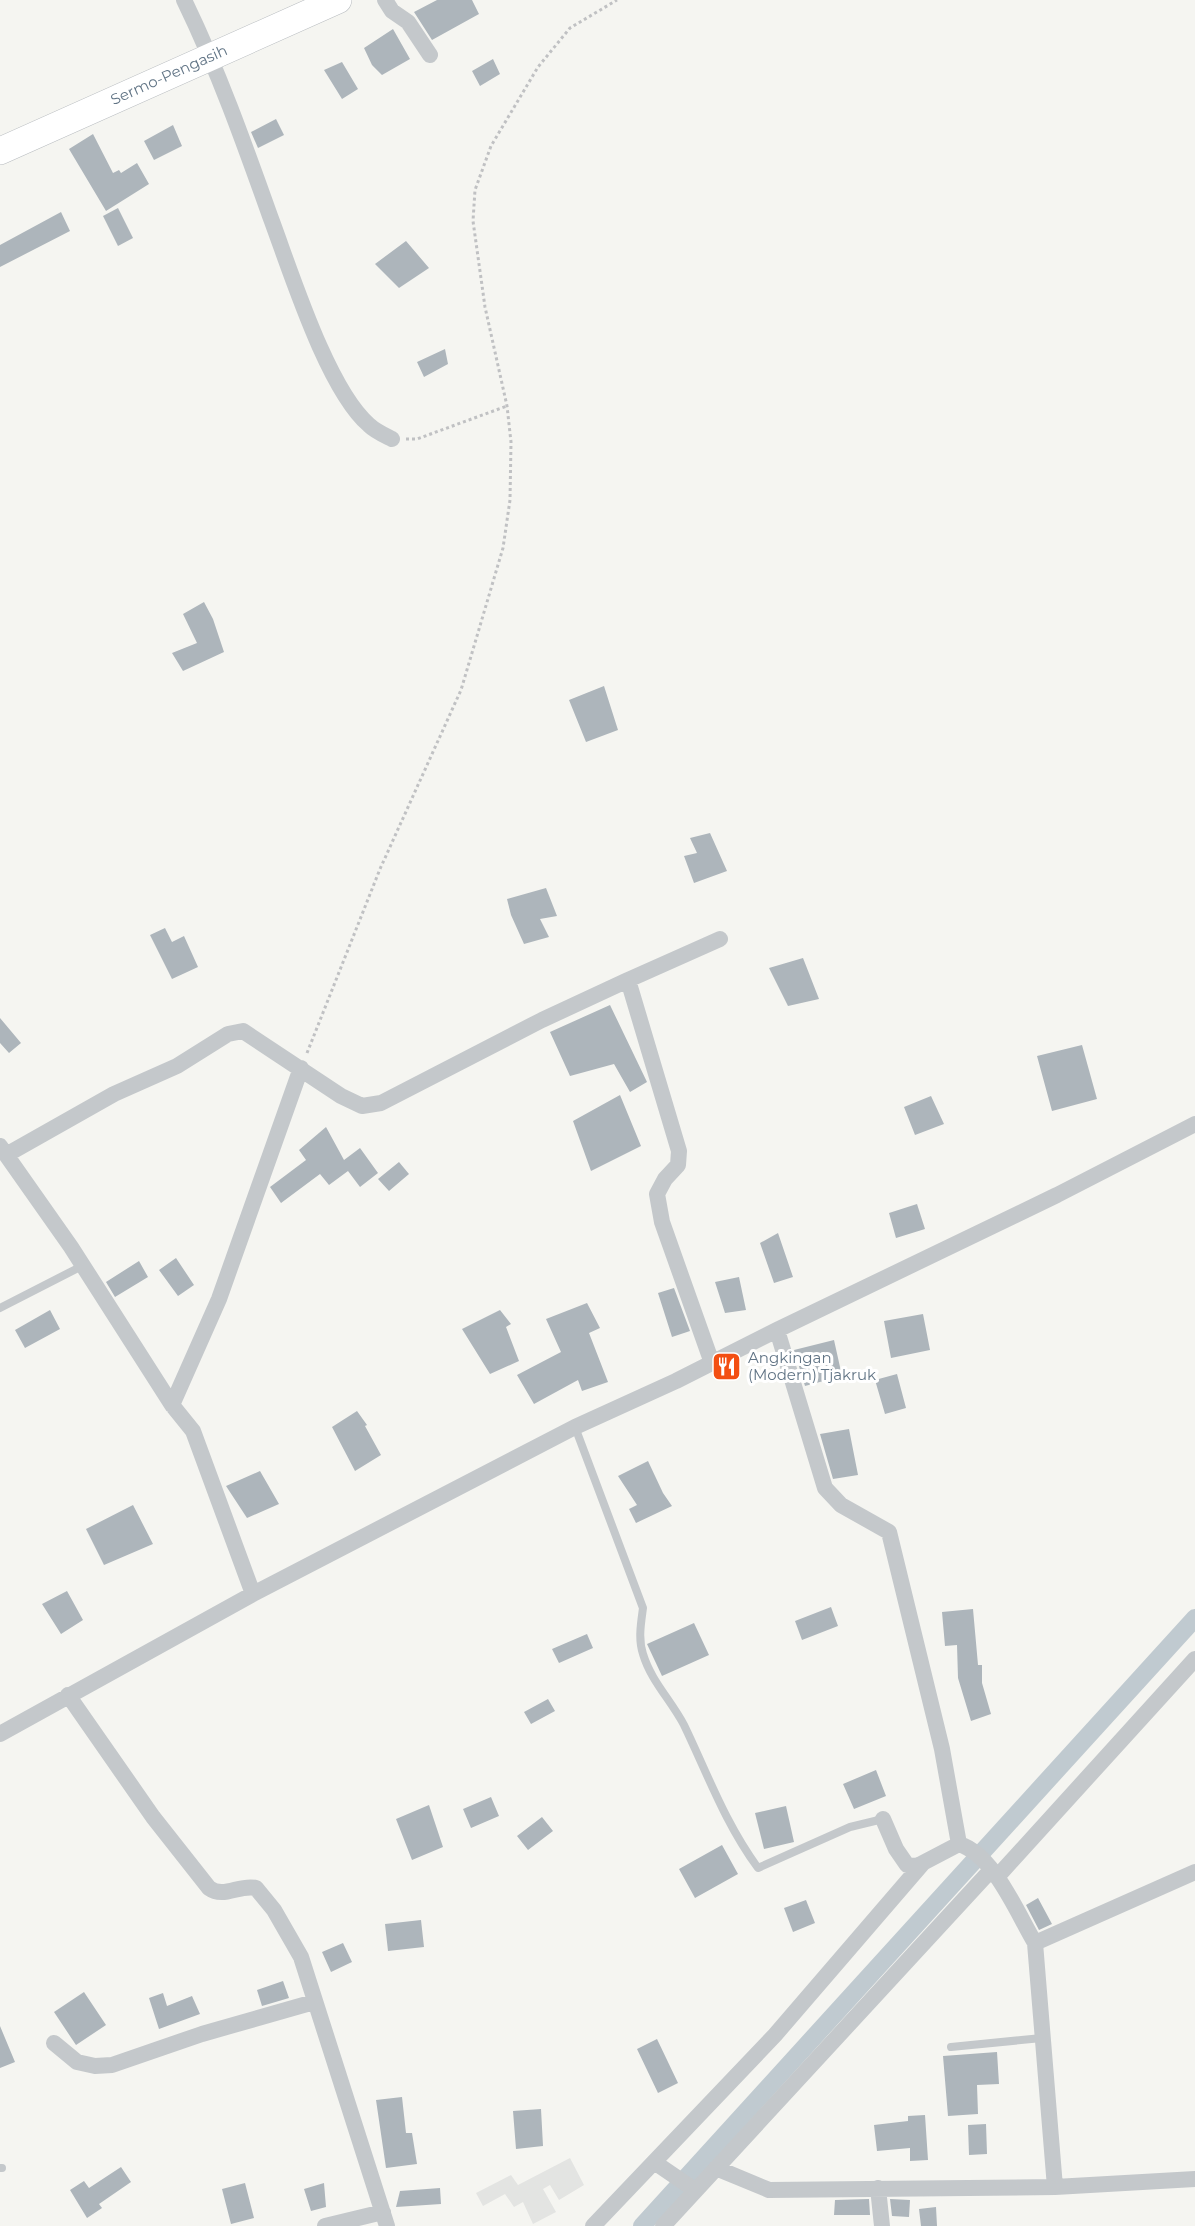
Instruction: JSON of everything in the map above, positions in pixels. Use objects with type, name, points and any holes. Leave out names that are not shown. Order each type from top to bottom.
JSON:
[{"type":"main road","name":"Sermo-Pengasih","points":[[0,151],[338,0]]},
{"type":"street","points":[[184,0],[212,56],[284,257],[325,356],[348,398],[368,424],[392,440]]},
{"type":"street","points":[[385,0],[392,11],[408,22],[430,55]]},
{"type":"street","points":[[253,1594],[193,1431],[172,1405],[82,1266],[3,1151],[114,1094],[177,1066],[228,1034],[243,1031],[341,1096],[362,1106],[381,1103],[542,1020],[720,939]]},
{"type":"street","points":[[628,980],[679,1151],[678,1165],[665,1179],[657,1194],[662,1222],[712,1363]]},
{"type":"street","points":[[172,1405],[219,1299],[301,1068]]},
{"type":"street","points":[[0,1734],[253,1594],[575,1427],[1057,1195],[1195,1124]]},
{"type":"street","points":[[777,1330],[825,1488],[841,1505],[889,1532],[942,1749],[963,1846],[992,1871],[1035,1943],[1055,2187]]},
{"type":"street","points":[[663,2226],[692,2189],[716,2168],[992,1871],[1195,1659]]},
{"type":"street","points":[[68,1695],[153,1816],[209,1888],[215,1892],[226,1893],[249,1886],[256,1888],[301,1957],[385,2219],[325,2226]]},
{"type":"street","points":[[883,1819],[902,1860],[912,1867],[963,1846]]},
{"type":"street","points":[[593,2226],[775,2035],[923,1863]]},
{"type":"street","points":[[1035,1943],[1195,1872]]},
{"type":"street","points":[[54,2043],[77,2062],[95,2066],[112,2065],[202,2034],[314,2002]]},
{"type":"street","points":[[654,2163],[692,2189]]},
{"type":"street","points":[[716,2168],[769,2190],[1055,2187],[1195,2179]]},
{"type":"street","points":[[878,2188],[882,2226]]},
{"type":"lane","points":[[0,1308],[82,1266]]},
{"type":"lane","points":[[575,1427],[643,1608],[640,1631],[642,1653],[658,1688],[683,1723],[736,1838],[758,1868],[850,1827],[883,1819]]},
{"type":"lane","points":[[951,2047],[1042,2038]]},
{"type":"path","points":[[301,1068],[380,869],[461,690],[503,548],[510,500],[511,442],[507,406],[485,307],[473,221],[475,190],[490,146],[538,67],[570,27],[595,10],[617,0]]},
{"type":"path","points":[[392,440],[417,439],[507,406]]},
{"type":"shaded area","points":[[570,2158],[584,2185],[559,2200],[550,2185],[543,2189],[556,2212],[533,2224],[523,2202],[514,2207],[505,2194],[483,2206],[476,2193],[511,2175],[518,2185]]},
{"type":"building","points":[[437,0],[472,0],[479,14],[432,40],[414,12]]},
{"type":"building","points":[[393,29],[410,59],[382,75],[372,65],[364,48]]},
{"type":"building","points":[[493,59],[500,74],[480,86],[472,71]]},
{"type":"building","points":[[342,62],[358,89],[342,99],[324,70]]},
{"type":"building","points":[[276,119],[284,135],[258,148],[251,132]]},
{"type":"building","points":[[173,125],[182,146],[154,160],[144,141]]},
{"type":"building","points":[[93,134],[113,173],[119,170],[121,173],[137,163],[149,184],[106,211],[69,149]]},
{"type":"building","points":[[118,208],[133,238],[118,246],[103,216]]},
{"type":"building","points":[[61,212],[70,231],[0,267],[0,245]]},
{"type":"building","points":[[406,241],[429,268],[399,288],[375,264]]},
{"type":"building","points":[[445,349],[448,364],[424,377],[417,362]]},
{"type":"building","points":[[204,602],[213,619],[224,652],[183,671],[172,653],[197,643],[183,614]]},
{"type":"building","points":[[604,686],[618,730],[586,742],[569,700]]},
{"type":"building","points":[[710,833],[727,871],[694,883],[684,856],[697,853],[690,838]]},
{"type":"building","points":[[546,888],[557,916],[540,919],[549,937],[524,944],[511,915],[507,899]]},
{"type":"building","points":[[165,928],[172,942],[184,936],[198,967],[172,979],[150,935]]},
{"type":"building","points":[[803,958],[819,999],[788,1006],[769,968]]},
{"type":"building","points":[[610,1005],[647,1082],[630,1092],[614,1064],[570,1076],[550,1032]]},
{"type":"building","points":[[0,1018],[21,1043],[9,1053],[0,1043]]},
{"type":"building","points":[[1082,1045],[1097,1099],[1052,1111],[1037,1056]]},
{"type":"building","points":[[620,1095],[641,1146],[591,1171],[573,1121]]},
{"type":"building","points":[[931,1096],[944,1124],[915,1135],[904,1107]]},
{"type":"building","points":[[326,1127],[344,1160],[360,1148],[378,1173],[360,1187],[348,1171],[329,1185],[320,1174],[281,1203],[270,1187],[306,1160],[299,1150]]},
{"type":"building","points":[[399,1162],[409,1174],[389,1191],[378,1179]]},
{"type":"building","points":[[917,1204],[925,1229],[896,1238],[889,1213]]},
{"type":"building","points":[[778,1233],[793,1277],[774,1283],[760,1243]]},
{"type":"building","points":[[176,1258],[194,1285],[178,1296],[159,1270]]},
{"type":"building","points":[[139,1261],[148,1277],[115,1297],[106,1282]]},
{"type":"building","points":[[739,1277],[746,1310],[725,1313],[715,1282]]},
{"type":"building","points":[[674,1288],[690,1331],[672,1337],[658,1293]]},
{"type":"building","points":[[587,1303],[600,1328],[589,1333],[608,1382],[582,1391],[578,1380],[534,1404],[517,1375],[561,1352],[546,1319]]},
{"type":"building","points":[[50,1310],[60,1329],[25,1348],[15,1330]]},
{"type":"building","points":[[500,1310],[511,1324],[506,1327],[519,1361],[490,1374],[462,1329]]},
{"type":"building","points":[[923,1314],[930,1350],[891,1358],[884,1321]]},
{"type":"building","points":[[834,1340],[842,1376],[805,1386],[794,1350]]},
{"type":"building","points":[[897,1374],[906,1408],[885,1414],[875,1380]]},
{"type":"building","points":[[357,1411],[367,1425],[365,1426],[381,1455],[355,1471],[332,1427]]},
{"type":"building","points":[[849,1429],[858,1475],[833,1479],[820,1434]]},
{"type":"building","points":[[648,1461],[663,1493],[672,1506],[636,1523],[629,1509],[637,1505],[618,1476]]},
{"type":"building","points":[[260,1471],[279,1504],[247,1518],[226,1486]]},
{"type":"building","points":[[133,1505],[153,1544],[104,1565],[86,1529]]},
{"type":"building","points":[[67,1591],[83,1620],[61,1634],[42,1604]]},
{"type":"building","points":[[831,1607],[838,1626],[802,1640],[795,1621]]},
{"type":"building","points":[[973,1609],[978,1665],[982,1665],[982,1683],[991,1714],[971,1721],[958,1678],[957,1645],[945,1646],[942,1612]]},
{"type":"building","points":[[694,1623],[709,1655],[662,1676],[647,1644]]},
{"type":"building","points":[[587,1634],[593,1648],[559,1663],[552,1649]]},
{"type":"building","points":[[548,1699],[555,1711],[531,1724],[524,1712]]},
{"type":"building","points":[[876,1770],[886,1796],[854,1809],[843,1784]]},
{"type":"building","points":[[491,1797],[499,1816],[471,1828],[463,1809]]},
{"type":"building","points":[[429,1805],[443,1847],[412,1860],[396,1819]]},
{"type":"building","points":[[786,1806],[794,1842],[764,1849],[755,1813]]},
{"type":"building","points":[[542,1817],[553,1831],[528,1850],[517,1836]]},
{"type":"building","points":[[722,1845],[738,1874],[695,1898],[679,1869]]},
{"type":"building","points":[[1038,1898],[1052,1924],[1039,1930],[1026,1905]]},
{"type":"building","points":[[806,1900],[815,1923],[793,1932],[784,1908]]},
{"type":"building","points":[[421,1920],[424,1947],[388,1951],[385,1924]]},
{"type":"building","points":[[343,1943],[352,1962],[331,1972],[322,1952]]},
{"type":"building","points":[[283,1981],[289,1998],[262,2006],[257,1990]]},
{"type":"building","points":[[84,1992],[106,2025],[76,2045],[54,2012]]},
{"type":"building","points":[[163,1993],[167,2006],[192,1996],[200,2014],[159,2029],[149,1998]]},
{"type":"building","points":[[0,2026],[15,2062],[0,2068]]},
{"type":"building","points":[[657,2039],[678,2083],[658,2093],[637,2049]]},
{"type":"building","points":[[997,2052],[999,2084],[977,2085],[978,2114],[948,2116],[943,2056]]},
{"type":"building","points":[[402,2097],[406,2133],[412,2133],[417,2164],[386,2168],[376,2100]]},
{"type":"building","points":[[541,2109],[543,2146],[516,2149],[513,2111]]},
{"type":"building","points":[[925,2115],[928,2160],[910,2161],[910,2148],[877,2151],[874,2125],[908,2121],[908,2116]]},
{"type":"building","points":[[986,2124],[987,2154],[969,2155],[968,2125]]},
{"type":"building","points":[[121,2167],[131,2182],[99,2204],[102,2208],[87,2218],[70,2190],[84,2181],[89,2188]]},
{"type":"building","points":[[245,2183],[254,2218],[231,2224],[222,2189]]},
{"type":"building","points":[[324,2183],[326,2207],[311,2211],[304,2189]]},
{"type":"building","points":[[440,2188],[441,2204],[396,2207],[400,2191]]},
{"type":"building","points":[[869,2199],[870,2215],[834,2215],[835,2200]]},
{"type":"building","points":[[890,2199],[910,2200],[909,2217],[892,2216]]},
{"type":"building","points":[[936,2207],[937,2226],[921,2226],[919,2209]]},
{"type":"waterway","points":[[642,2226],[1195,1618]]},
{"type":"place","name":"Angkingan (Modern) Tjakruk","points":[[727,1367]]}]
